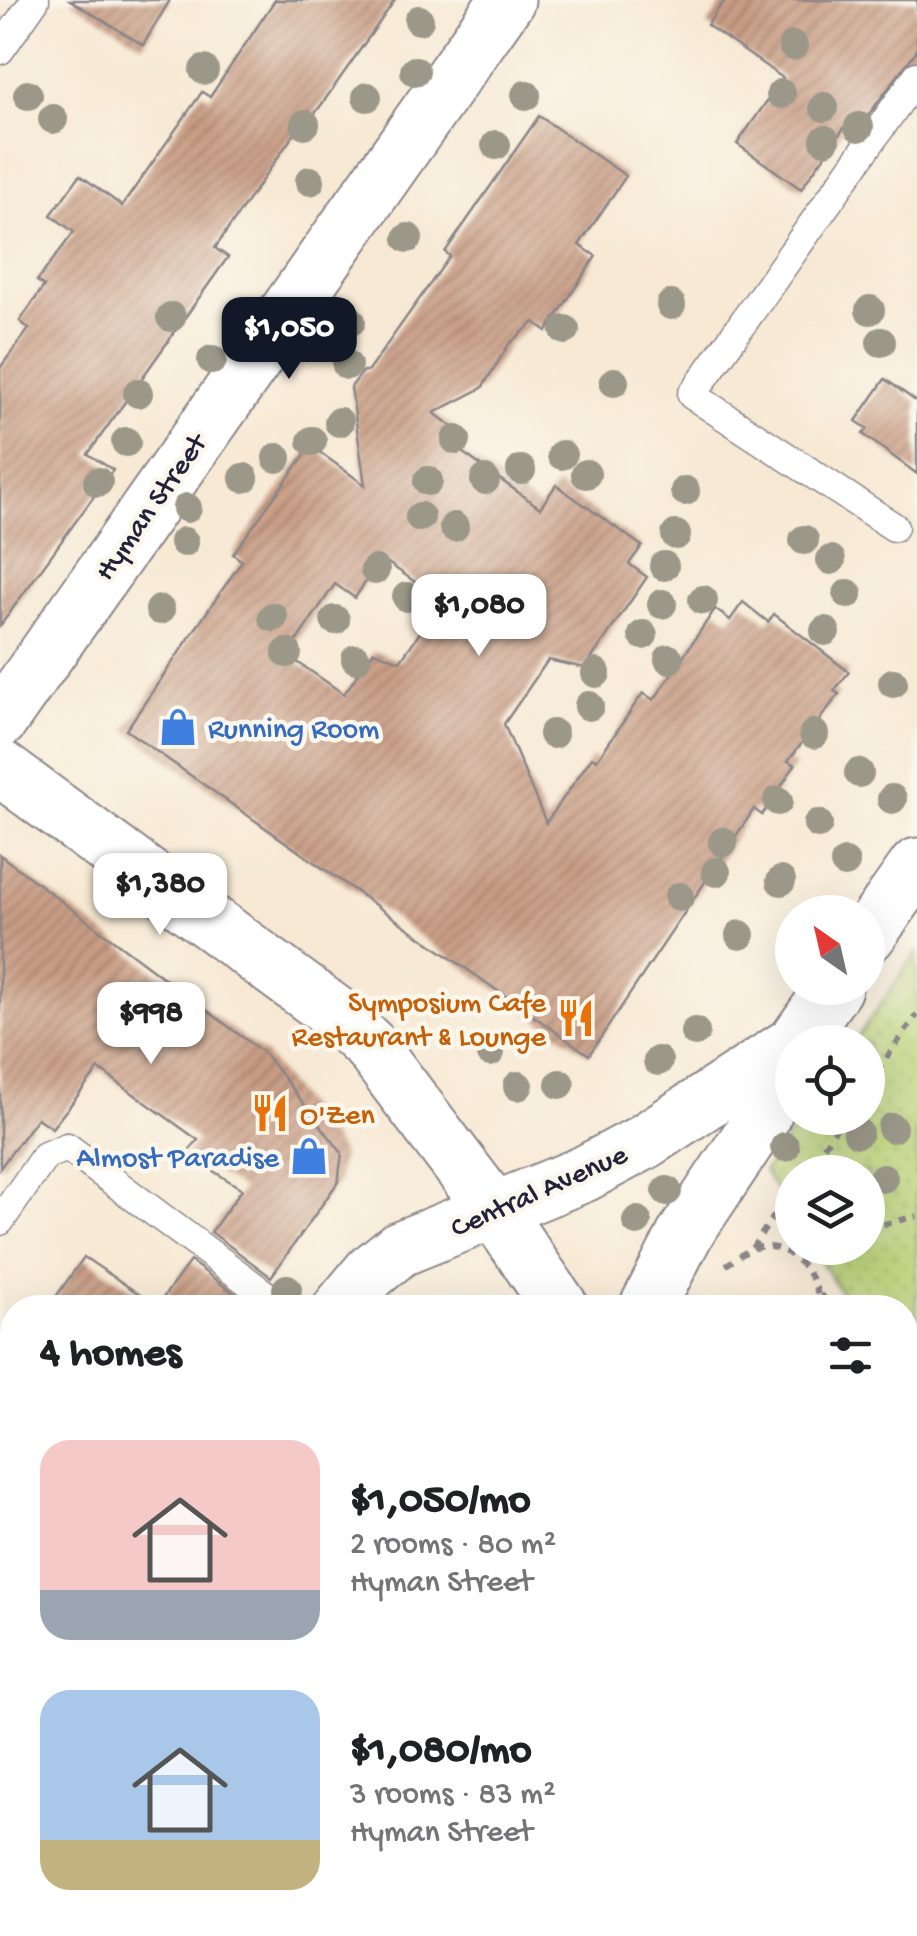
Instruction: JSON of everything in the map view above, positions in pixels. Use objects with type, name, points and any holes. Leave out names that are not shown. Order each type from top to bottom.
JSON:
[{"type":"street","name":"Hyman Street","points":[[0,720],[507,0]]},
{"type":"street","points":[[0,768],[333,1012],[370,1046],[494,1210],[552,1295]]},
{"type":"street","points":[[885,910],[917,866]]},
{"type":"street","name":"Central Avenue","points":[[352,1295],[398,1249],[584,1174],[642,1143],[775,1058]]},
{"type":"street","points":[[654,1295],[685,1234],[759,1123],[775,1089]]},
{"type":"lane","points":[[0,50],[34,0]]},
{"type":"lane","points":[[894,527],[692,395],[917,76]]},
{"type":"lane","points":[[0,1221],[45,1156],[67,1148],[265,1295]]},
{"type":"path","points":[[885,1060],[917,1014]]},
{"type":"path","points":[[724,1266],[751,1249],[775,1214]]},
{"type":"path","points":[[885,1224],[917,1216]]},
{"type":"path","points":[[751,1249],[775,1248]]},
{"type":"path","points":[[801,1265],[819,1295]]},
{"type":"green space","points":[[917,952],[917,1295],[842,1295],[823,1265],[885,1265],[885,1155],[775,1155],[789,1135],[885,1135],[885,1025],[866,1025],[880,1005],[885,1005],[885,998]]},
{"type":"green space","points":[[775,1155],[775,1189],[764,1171]]},
{"type":"building","points":[[70,0],[170,0],[143,45]]},
{"type":"building","points":[[275,0],[395,0],[322,104],[312,117],[308,114],[215,248],[228,257],[88,454],[113,470],[0,626],[0,368],[29,329],[20,321],[44,286],[37,281],[74,232],[51,215],[80,175],[122,206],[202,92],[210,97]]},
{"type":"building","points":[[725,0],[917,0],[917,50],[864,121],[853,115],[801,189],[737,144],[783,78],[707,25]]},
{"type":"building","points":[[539,116],[626,176],[579,245],[596,256],[547,331],[534,322],[509,344],[482,388],[434,413],[457,430],[448,442],[540,508],[556,485],[642,546],[629,564],[647,577],[585,668],[548,660],[504,724],[546,823],[592,757],[597,760],[643,693],[654,700],[715,609],[730,620],[743,602],[768,622],[774,614],[849,672],[834,691],[839,694],[788,761],[795,765],[762,815],[754,809],[589,1055],[126,730],[242,561],[233,554],[311,446],[365,485],[351,387],[363,371],[368,371],[450,256],[445,252]],"holes":[[[381,558],[442,601],[400,661],[374,651],[344,694],[287,655],[335,584],[355,598]]]},
{"type":"building","points":[[885,379],[917,402],[917,474],[863,434],[868,429],[856,421]]},
{"type":"building","points":[[0,855],[265,1054],[342,1153],[338,1182],[271,1277],[211,1232],[242,1189],[186,1154],[198,1140],[99,1069],[52,1128],[37,1118],[0,1168]]},
{"type":"building","points":[[84,1257],[141,1295],[57,1295]]},
{"type":"building","points":[[190,1261],[236,1295],[165,1295]]},
{"type":"place","name":"Running Room","points":[[178,727]]},
{"type":"place","name":"Symposium Cafe Restaurant & Lounge","points":[[576,1018]]},
{"type":"place","name":"O'Zen","points":[[270,1113]]},
{"type":"place","name":"Almost Paradise","points":[[309,1156]]}]
